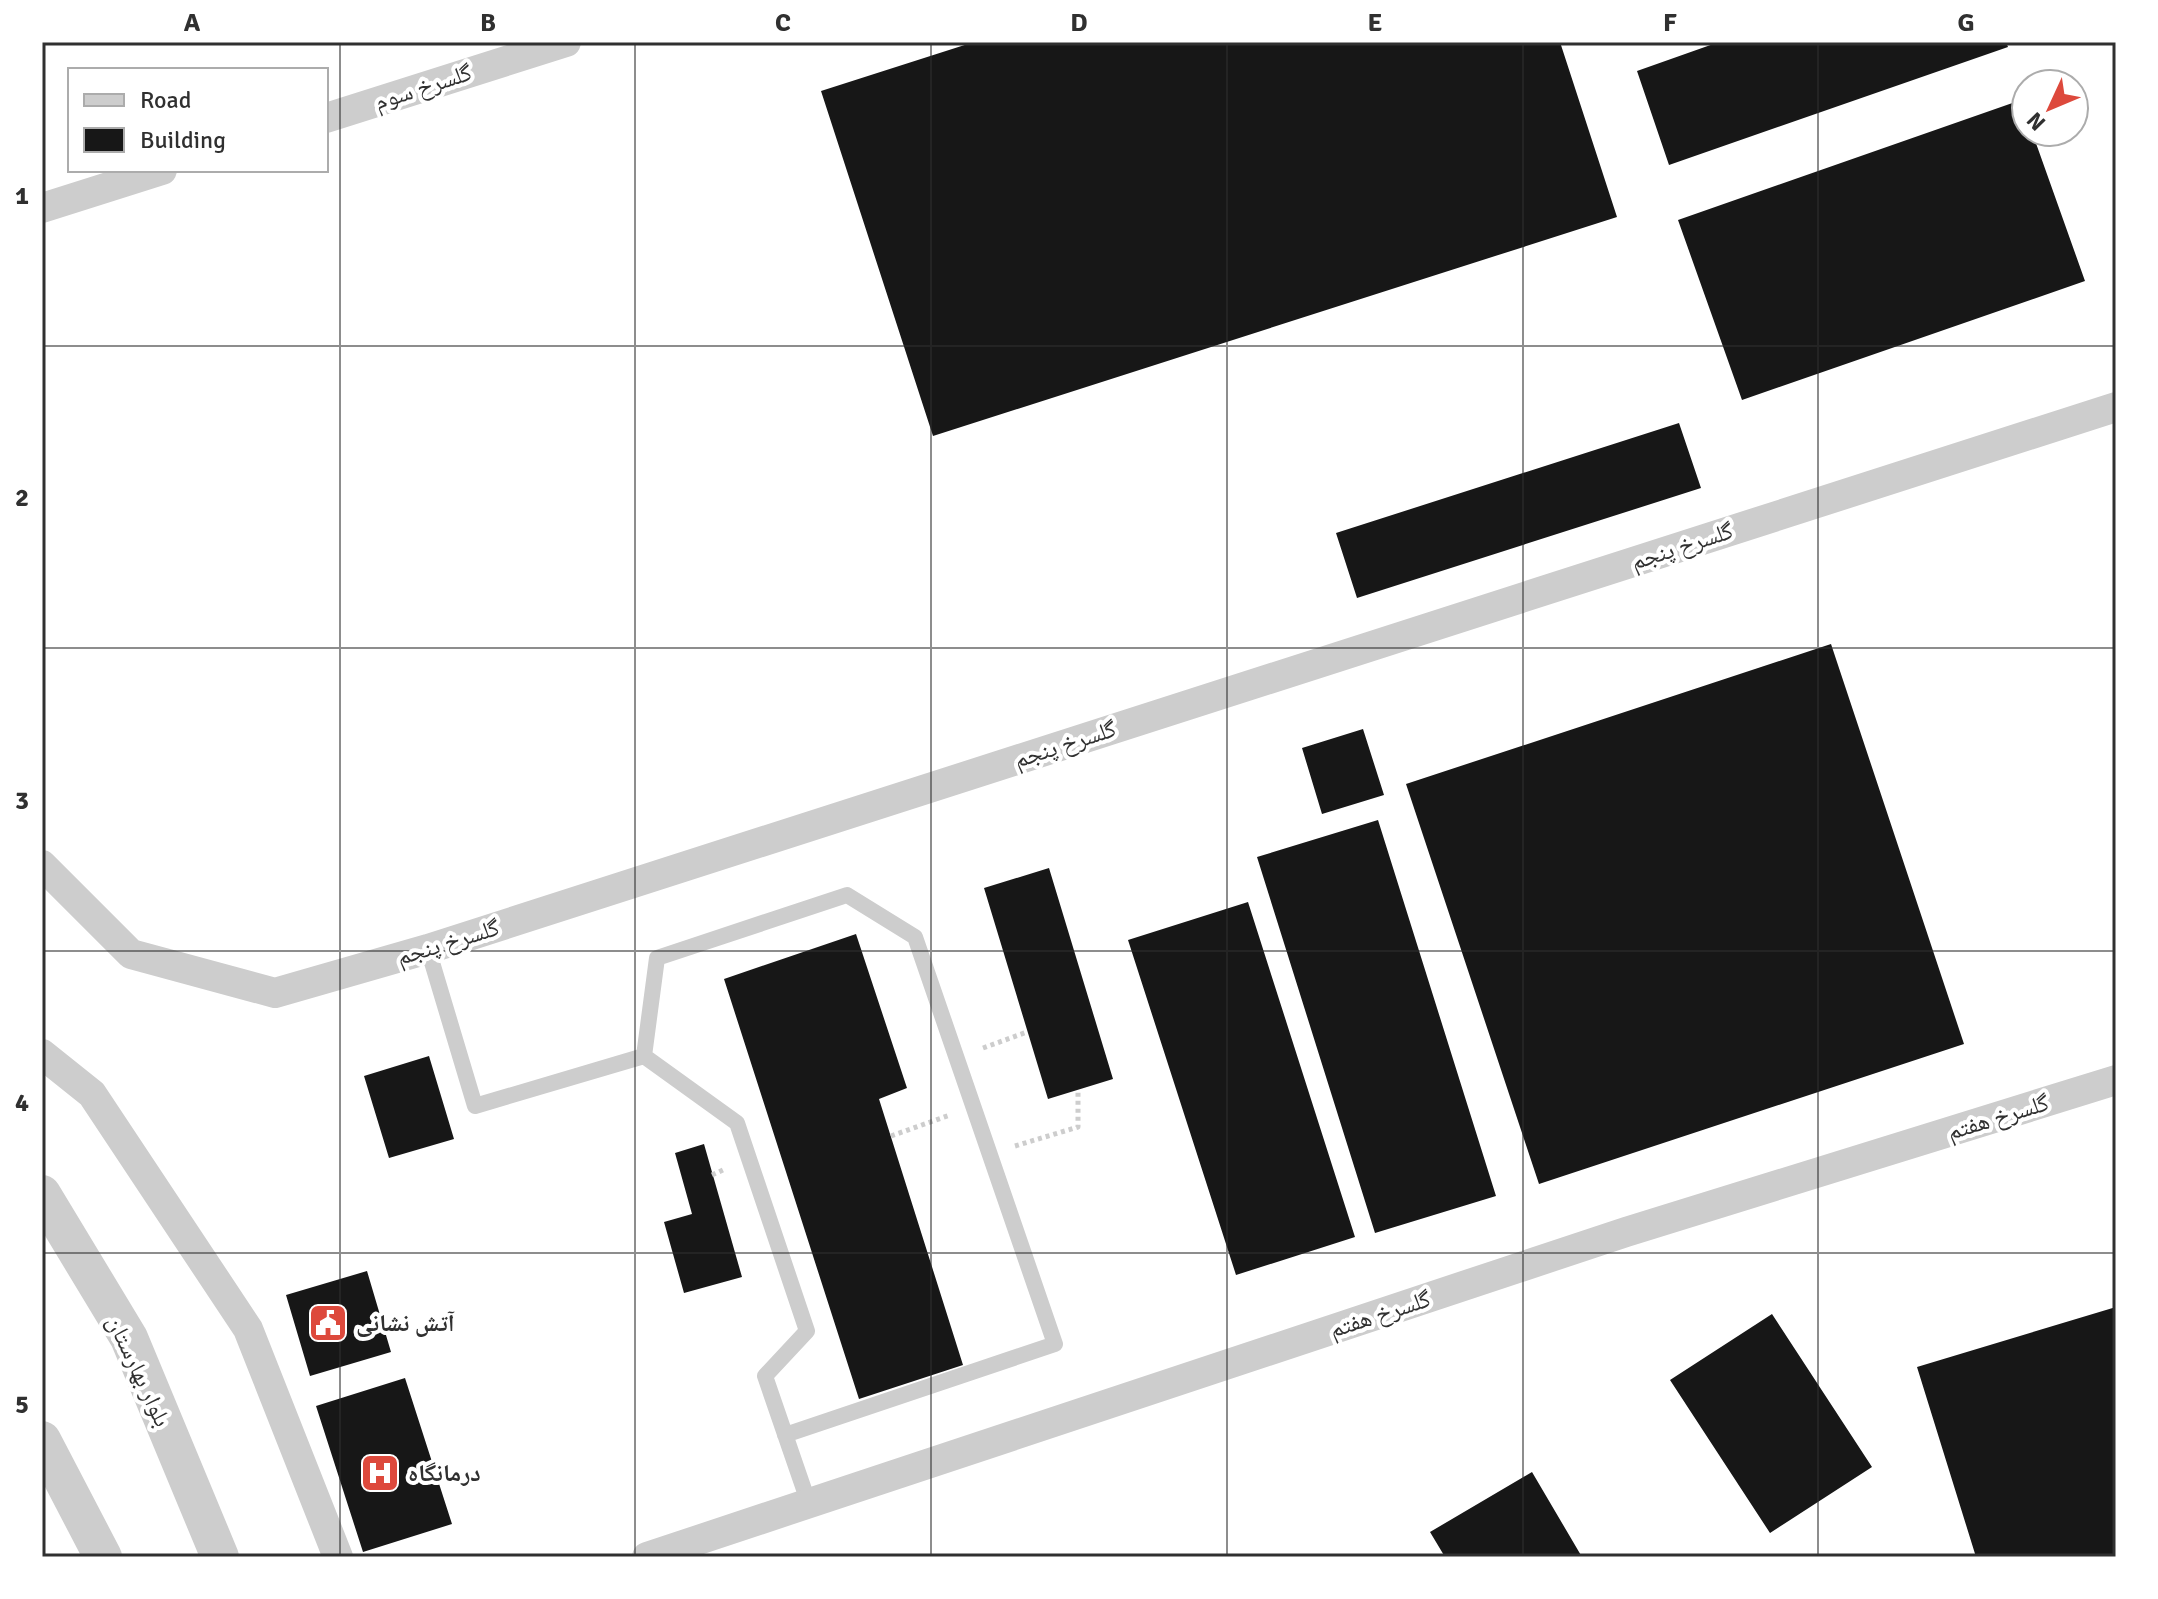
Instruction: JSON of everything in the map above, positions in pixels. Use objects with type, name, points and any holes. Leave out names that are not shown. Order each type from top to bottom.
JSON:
[{"type":"street","name":"گلسرخ سوم","points":[[328,117],[566,42]]},
{"type":"street","points":[[42,208],[156,172]]},
{"type":"street","name":"گلسرخ پنجم","points":[[42,865],[131,954],[275,993],[428,949],[2116,407]]},
{"type":"street","points":[[42,1054],[92,1094],[248,1329],[338,1557]]},
{"type":"street","name":"گلسرخ هفتم","points":[[647,1557],[1626,1232],[2116,1080]]},
{"type":"street","name":"بلوار بهارستان","points":[[42,1194],[129,1338],[220,1557]]},
{"type":"street","points":[[42,1440],[103,1557]]},
{"type":"lane","points":[[644,1056],[657,958],[847,895],[915,937],[1055,1344],[785,1435]]},
{"type":"lane","points":[[428,949],[475,1106],[644,1056]]},
{"type":"lane","points":[[644,1056],[737,1123],[807,1331],[765,1376],[809,1504]]},
{"type":"path","points":[[957,1057],[1027,1032]]},
{"type":"path","points":[[990,1154],[1078,1127],[1078,1090]]},
{"type":"path","points":[[891,1136],[973,1106]]},
{"type":"building","points":[[974,42],[1560,42],[1617,217],[933,436],[821,91]]},
{"type":"building","points":[[1719,42],[2006,42],[2008,47],[1669,165],[1637,71]]},
{"type":"building","points":[[2010,104],[2010,148],[2038,148],[2085,281],[1742,400],[1678,220]]},
{"type":"building","points":[[1679,423],[1701,488],[1357,598],[1336,533]]},
{"type":"building","points":[[1831,644],[1964,1044],[1539,1184],[1406,784]]},
{"type":"building","points":[[1363,729],[1384,795],[1322,814],[1302,748]]},
{"type":"building","points":[[1378,820],[1496,1196],[1375,1233],[1257,857]]},
{"type":"building","points":[[1049,868],[1113,1079],[1048,1099],[984,888]]},
{"type":"building","points":[[1248,902],[1355,1237],[1236,1275],[1128,940]]},
{"type":"building","points":[[856,934],[907,1088],[879,1099],[963,1365],[859,1399],[724,979]]},
{"type":"building","points":[[429,1056],[454,1139],[389,1158],[364,1076]]},
{"type":"building","points":[[704,1144],[742,1277],[684,1293],[664,1222],[692,1214],[675,1153]]},
{"type":"building","points":[[367,1271],[391,1352],[310,1376],[286,1295]]},
{"type":"building","points":[[2116,1307],[2116,1557],[1976,1557],[1917,1367]]},
{"type":"building","points":[[1772,1314],[1872,1467],[1770,1533],[1670,1380]]},
{"type":"building","points":[[405,1378],[452,1524],[363,1552],[316,1406]]},
{"type":"building","points":[[1532,1472],[1582,1557],[1445,1557],[1430,1532]]},
{"type":"place","name":"آتش نشانی","points":[[328,1323]]},
{"type":"place","name":"درمانگاه","points":[[380,1473]]}]
